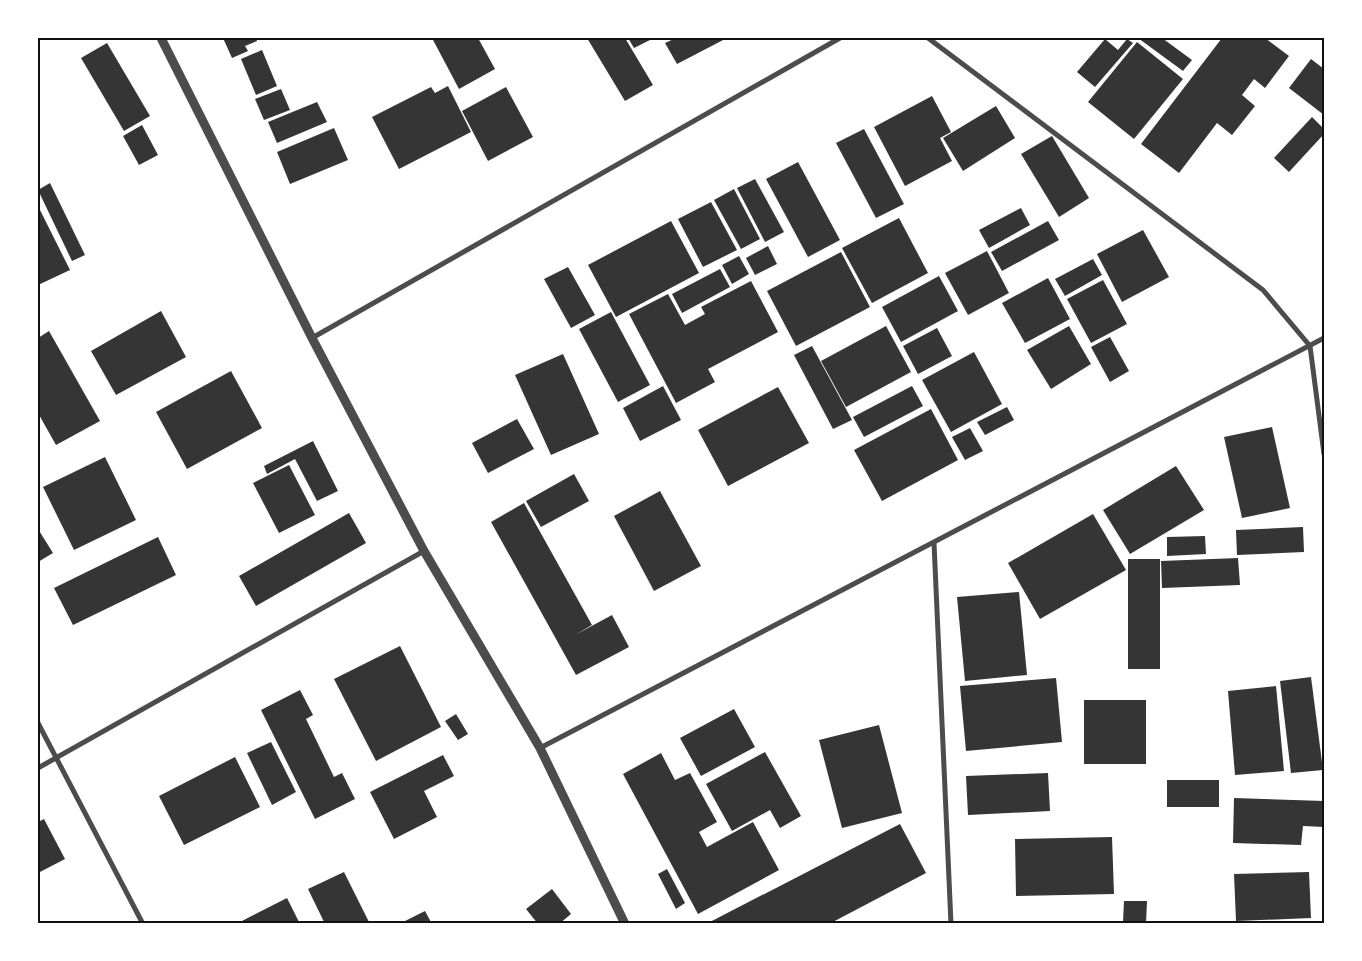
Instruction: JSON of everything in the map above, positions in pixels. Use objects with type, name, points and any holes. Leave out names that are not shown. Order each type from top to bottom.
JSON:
[{"type":"street","points":[[161,38],[312,338],[424,551],[540,748],[625,924]]},
{"type":"street","points":[[312,338],[840,38]]},
{"type":"street","points":[[928,38],[1263,290],[1310,346],[1324,454]]},
{"type":"street","points":[[540,748],[1324,338]]},
{"type":"street","points":[[934,543],[951,924]]},
{"type":"street","points":[[38,768],[424,551]]},
{"type":"street","points":[[38,723],[143,924]]},
{"type":"building","points":[[223,38],[256,38],[257,41],[245,46],[248,51],[232,58]]},
{"type":"building","points":[[432,38],[478,38],[495,69],[459,89]]},
{"type":"building","points":[[587,38],[625,38],[653,85],[625,101]]},
{"type":"building","points":[[628,38],[654,38],[634,48]]},
{"type":"building","points":[[676,38],[727,38],[677,64],[665,43]]},
{"type":"building","points":[[1138,38],[1162,38],[1192,60],[1183,71]]},
{"type":"building","points":[[1222,38],[1265,38],[1289,56],[1265,88],[1254,79],[1242,95],[1255,106],[1232,135],[1217,123],[1179,173],[1141,144]]},
{"type":"building","points":[[1105,39],[1118,50],[1127,39],[1133,43],[1095,87],[1077,72]]},
{"type":"building","points":[[1137,42],[1183,79],[1134,139],[1088,102]]},
{"type":"building","points":[[107,43],[150,116],[124,131],[81,58]]},
{"type":"building","points":[[262,50],[277,86],[256,95],[241,59]]},
{"type":"building","points":[[1311,59],[1324,69],[1324,115],[1289,88]]},
{"type":"building","points":[[448,86],[471,132],[399,169],[372,117],[431,87],[435,93]]},
{"type":"building","points":[[506,87],[533,137],[488,161],[462,111]]},
{"type":"building","points":[[281,89],[290,110],[264,120],[255,99]]},
{"type":"building","points":[[932,96],[951,132],[940,138],[952,161],[905,186],[874,127]]},
{"type":"building","points":[[317,102],[327,122],[277,143],[268,122]]},
{"type":"building","points":[[996,106],[1015,138],[963,171],[943,138]]},
{"type":"building","points":[[1312,117],[1324,129],[1324,134],[1289,172],[1274,158]]},
{"type":"building","points":[[142,125],[158,155],[139,165],[123,136]]},
{"type":"building","points":[[334,128],[348,160],[290,184],[277,152]]},
{"type":"building","points":[[864,129],[904,204],[876,218],[836,143]]},
{"type":"building","points":[[1052,136],[1089,198],[1059,217],[1021,154]]},
{"type":"building","points":[[798,162],[840,240],[808,257],[766,179]]},
{"type":"building","points":[[755,179],[784,232],[765,242],[737,188]]},
{"type":"building","points":[[50,183],[85,255],[72,261],[38,190]]},
{"type":"building","points":[[734,189],[760,239],[741,249],[714,200]]},
{"type":"building","points":[[711,202],[737,250],[703,267],[678,219]]},
{"type":"building","points":[[38,206],[70,270],[38,285]]},
{"type":"building","points":[[1021,208],[1030,225],[989,248],[979,230]]},
{"type":"building","points":[[899,218],[928,273],[872,303],[842,248]]},
{"type":"building","points":[[671,221],[699,273],[616,317],[588,265]]},
{"type":"building","points":[[1048,221],[1059,240],[1002,271],[991,252]]},
{"type":"building","points":[[1143,230],[1169,277],[1122,302],[1097,254]]},
{"type":"building","points":[[768,246],[777,264],[755,275],[746,258]]},
{"type":"building","points":[[987,251],[1009,293],[968,315],[945,273]]},
{"type":"building","points":[[841,252],[870,307],[796,346],[767,291]]},
{"type":"building","points":[[739,256],[749,274],[732,284],[722,265]]},
{"type":"building","points":[[1093,259],[1102,275],[1065,296],[1055,279]]},
{"type":"building","points":[[568,267],[595,315],[571,328],[544,279]]},
{"type":"building","points":[[720,269],[730,287],[682,313],[672,294]]},
{"type":"building","points":[[939,276],[958,311],[901,342],[882,307]]},
{"type":"building","points":[[1048,278],[1070,319],[1025,343],[1002,303]]},
{"type":"building","points":[[1103,280],[1127,324],[1091,343],[1067,299]]},
{"type":"building","points":[[751,281],[778,332],[708,369],[715,382],[676,403],[629,314],[668,294],[685,325],[705,314],[701,307]]},
{"type":"building","points":[[161,311],[186,357],[116,395],[91,351]]},
{"type":"building","points":[[611,312],[650,385],[618,402],[579,329]]},
{"type":"building","points":[[886,326],[911,372],[846,407],[821,361]]},
{"type":"building","points":[[1069,326],[1091,364],[1051,389],[1027,350]]},
{"type":"building","points":[[937,328],[952,356],[918,374],[903,346]]},
{"type":"building","points":[[49,331],[100,421],[56,445],[38,413],[38,338]]},
{"type":"building","points":[[1110,337],[1129,371],[1110,382],[1091,347]]},
{"type":"building","points":[[812,346],[852,420],[833,429],[794,355]]},
{"type":"building","points":[[974,352],[1002,404],[951,432],[922,380]]},
{"type":"building","points":[[563,354],[599,434],[551,455],[515,375]]},
{"type":"building","points":[[231,371],[262,428],[187,469],[156,412]]},
{"type":"building","points":[[663,386],[681,420],[640,441],[623,408]]},
{"type":"building","points":[[912,386],[923,406],[864,437],[853,417]]},
{"type":"building","points":[[778,387],[809,443],[728,486],[698,430]]},
{"type":"building","points":[[1007,407],[1014,420],[985,435],[977,422]]},
{"type":"building","points":[[931,409],[958,460],[882,501],[854,450]]},
{"type":"building","points":[[517,419],[534,449],[488,473],[472,443]]},
{"type":"building","points":[[1272,427],[1290,508],[1242,518],[1224,437]]},
{"type":"building","points":[[970,428],[983,451],[965,460],[952,437]]},
{"type":"building","points":[[313,441],[338,491],[317,501],[295,459],[267,474],[264,466]]},
{"type":"building","points":[[105,457],[136,520],[74,550],[43,487]]},
{"type":"building","points":[[289,465],[315,515],[279,533],[253,483]]},
{"type":"building","points":[[1176,466],[1204,510],[1130,554],[1103,510]]},
{"type":"building","points":[[574,474],[589,501],[541,527],[526,501]]},
{"type":"building","points":[[660,491],[701,566],[654,591],[614,516]]},
{"type":"building","points":[[524,503],[592,625],[575,635],[612,615],[629,647],[576,675],[491,522]]},
{"type":"building","points":[[349,513],[366,543],[256,606],[239,576]]},
{"type":"building","points":[[1093,514],[1126,570],[1040,619],[1008,563]]},
{"type":"building","points":[[1303,527],[1304,552],[1237,555],[1236,530]]},
{"type":"building","points":[[38,529],[53,553],[38,562]]},
{"type":"building","points":[[1205,536],[1206,554],[1167,556],[1167,537]]},
{"type":"building","points":[[158,537],[176,575],[73,625],[54,588]]},
{"type":"building","points":[[1238,558],[1240,585],[1162,588],[1161,561]]},
{"type":"building","points":[[1128,559],[1160,559],[1160,669],[1128,669]]},
{"type":"building","points":[[1019,592],[1027,675],[965,681],[957,597]]},
{"type":"building","points":[[400,646],[441,727],[376,761],[334,679]]},
{"type":"building","points":[[1311,677],[1323,770],[1291,773],[1280,681]]},
{"type":"building","points":[[1056,678],[1062,742],[966,751],[960,686]]},
{"type":"building","points":[[1276,686],[1284,771],[1235,775],[1228,691]]},
{"type":"building","points":[[300,690],[313,715],[306,719],[334,777],[342,773],[355,799],[315,819],[261,710]]},
{"type":"building","points":[[1084,700],[1146,700],[1146,764],[1084,764]]},
{"type":"building","points":[[734,709],[755,747],[701,776],[680,738]]},
{"type":"building","points":[[456,714],[468,734],[458,740],[445,721]]},
{"type":"building","points":[[879,725],[902,813],[842,828],[819,740]]},
{"type":"building","points":[[271,742],[296,792],[272,805],[247,753]]},
{"type":"building","points":[[765,752],[801,816],[780,828],[770,810],[732,831],[706,784]]},
{"type":"building","points":[[661,753],[675,780],[690,773],[717,822],[699,832],[707,847],[753,822],[779,870],[698,914],[623,774]]},
{"type":"building","points":[[443,755],[454,776],[424,791],[437,817],[394,839],[370,792]]},
{"type":"building","points":[[235,757],[260,807],[184,845],[159,796]]},
{"type":"building","points":[[1048,773],[1050,811],[968,815],[966,776]]},
{"type":"building","points":[[1167,780],[1219,780],[1219,807],[1167,807]]},
{"type":"building","points":[[1234,798],[1324,801],[1324,827],[1303,826],[1301,845],[1233,843]]},
{"type":"building","points":[[44,819],[65,859],[38,873],[38,822]]},
{"type":"building","points":[[900,824],[926,873],[829,924],[706,924]]},
{"type":"building","points":[[1112,837],[1114,894],[1016,896],[1015,839]]},
{"type":"building","points":[[667,869],[685,903],[676,909],[658,874]]},
{"type":"building","points":[[344,872],[370,924],[325,924],[308,889]]},
{"type":"building","points":[[1309,872],[1311,918],[1236,921],[1234,874]]},
{"type":"building","points":[[552,889],[571,914],[559,924],[538,924],[526,909]]},
{"type":"building","points":[[287,898],[300,924],[236,924]]},
{"type":"building","points":[[1124,901],[1147,901],[1146,923],[1123,922]]},
{"type":"building","points":[[425,911],[432,924],[399,924]]}]
